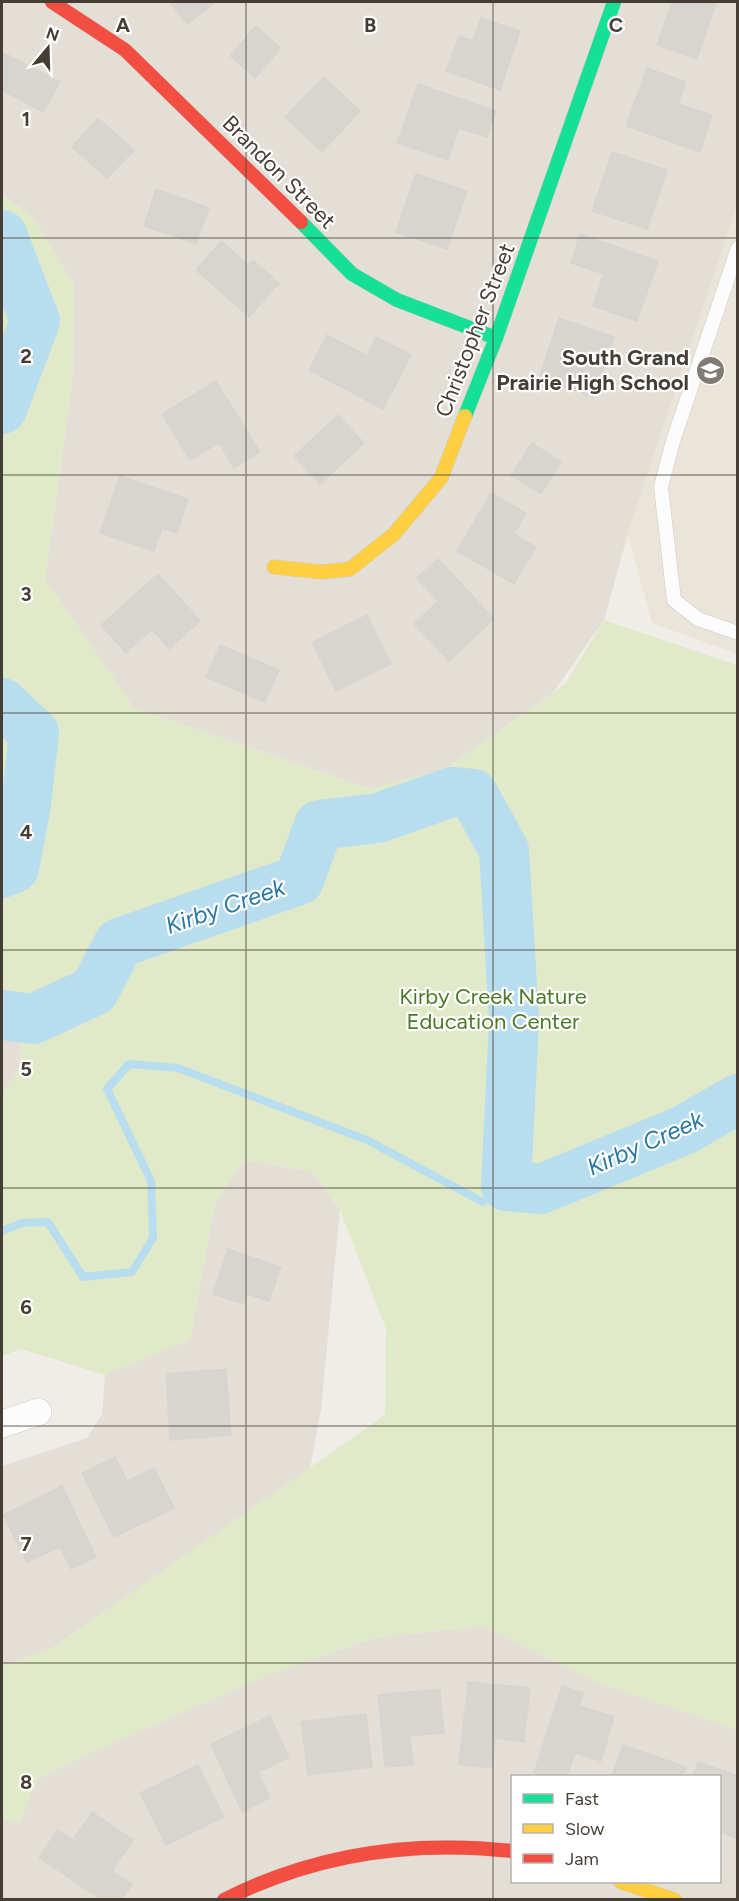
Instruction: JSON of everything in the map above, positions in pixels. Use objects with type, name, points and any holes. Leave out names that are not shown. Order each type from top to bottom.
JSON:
[{"type":"street","name":"Brandon Street","points":[[52,2],[125,50],[262,182],[352,274],[397,300],[496,338]]},
{"type":"street","name":"Christopher Street","points":[[273,567],[322,572],[350,569],[394,534],[441,478],[496,338],[614,2]]},
{"type":"street","points":[[2,1424],[38,1412]]},
{"type":"street","points":[[224,1899],[247,1887],[297,1870],[372,1851],[450,1846],[511,1851]]},
{"type":"street","points":[[627,1883],[675,1899]]},
{"type":"lane","points":[[738,248],[673,441],[661,487],[674,600],[698,619],[738,633]]},
{"type":"shaded area","points":[[2,2],[737,2],[737,206],[628,534],[604,620],[553,693],[445,769],[371,789],[134,708],[45,579],[72,384],[74,285],[33,218],[2,194]]},
{"type":"shaded area","name":"South Grand Prairie High School","points":[[737,206],[737,654],[652,623],[628,535]]},
{"type":"shaded area","points":[[2,982],[18,1007],[21,1061],[2,1099]]},
{"type":"shaded area","points":[[244,1160],[312,1172],[340,1210],[321,1410],[310,1469],[52,1648],[2,1667],[2,1466],[87,1438],[102,1414],[105,1375],[190,1339],[215,1203]]},
{"type":"shaded area","points":[[483,1626],[594,1681],[737,1730],[737,1899],[2,1900],[2,1818],[20,1822],[37,1779],[79,1758],[275,1672],[377,1637]]},
{"type":"green space","name":"Kirby Creek Nature Education Center","points":[[2,194],[33,218],[74,285],[72,384],[45,579],[134,708],[370,789],[445,769],[553,693],[566,683],[604,620],[737,665],[737,1730],[594,1681],[483,1626],[377,1637],[275,1672],[79,1758],[37,1779],[20,1822],[2,1818],[2,1667],[52,1648],[385,1415],[386,1329],[340,1210],[312,1172],[244,1160],[215,1203],[190,1340],[105,1375],[21,1349],[2,1356],[2,1099],[21,1061],[18,1007],[2,982]]},
{"type":"building","points":[[170,2],[216,2],[187,24]]},
{"type":"building","points":[[672,2],[716,3],[697,59],[657,45]]},
{"type":"building","points":[[481,18],[520,31],[500,90],[446,71],[459,36],[473,41]]},
{"type":"building","points":[[256,26],[281,48],[255,78],[230,56]]},
{"type":"building","points":[[4,53],[60,82],[43,112],[2,90]]},
{"type":"building","points":[[647,68],[686,82],[678,104],[712,115],[700,152],[626,126]]},
{"type":"building","points":[[324,77],[360,111],[322,152],[285,117]]},
{"type":"building","points":[[418,84],[496,111],[487,137],[459,128],[448,160],[397,143]]},
{"type":"building","points":[[98,118],[134,150],[107,178],[72,147]]},
{"type":"building","points":[[612,152],[667,170],[647,229],[592,211]]},
{"type":"building","points":[[416,174],[467,191],[447,249],[396,232]]},
{"type":"building","points":[[156,189],[209,208],[196,244],[144,226]]},
{"type":"building","points":[[580,234],[658,261],[637,321],[593,306],[604,274],[571,263]]},
{"type":"building","points":[[221,241],[248,265],[253,260],[279,283],[249,317],[196,270]]},
{"type":"building","points":[[559,318],[614,337],[594,397],[539,378]]},
{"type":"building","points":[[327,335],[367,356],[376,337],[411,355],[383,409],[309,370]]},
{"type":"building","points":[[216,381],[260,452],[234,468],[219,443],[190,460],[162,414]]},
{"type":"building","points":[[338,415],[364,443],[320,484],[294,456]]},
{"type":"building","points":[[532,443],[561,462],[541,494],[511,475]]},
{"type":"building","points":[[120,476],[188,499],[177,533],[162,528],[154,551],[100,533]]},
{"type":"building","points":[[491,493],[526,513],[514,534],[536,547],[514,584],[457,551]]},
{"type":"building","points":[[438,559],[494,619],[449,661],[414,624],[438,601],[417,578]]},
{"type":"building","points":[[158,574],[200,621],[169,649],[152,629],[126,653],[101,625]]},
{"type":"building","points":[[367,615],[391,664],[336,691],[312,642]]},
{"type":"building","points":[[220,645],[279,670],[265,702],[206,677]]},
{"type":"building","points":[[228,1249],[281,1267],[269,1301],[247,1294],[243,1304],[213,1294]]},
{"type":"building","points":[[226,1369],[231,1435],[170,1440],[166,1374]]},
{"type":"building","points":[[115,1457],[127,1481],[154,1468],[174,1508],[114,1537],[82,1473]]},
{"type":"building","points":[[62,1486],[96,1557],[71,1569],[60,1547],[27,1562],[3,1515]]},
{"type":"building","points":[[468,1682],[530,1688],[524,1742],[495,1738],[492,1768],[459,1764]]},
{"type":"building","points":[[562,1686],[583,1693],[579,1706],[614,1717],[601,1761],[575,1753],[567,1775],[534,1773]]},
{"type":"building","points":[[440,1689],[444,1733],[410,1736],[413,1765],[385,1767],[378,1695]]},
{"type":"building","points":[[366,1714],[372,1767],[308,1775],[301,1722]]},
{"type":"building","points":[[270,1716],[289,1758],[258,1772],[270,1798],[242,1812],[211,1744]]},
{"type":"building","points":[[623,1745],[686,1767],[683,1775],[612,1775]]},
{"type":"building","points":[[698,1762],[738,1776],[738,1839],[721,1832],[721,1775],[693,1775]]},
{"type":"building","points":[[198,1765],[224,1817],[166,1845],[140,1793]]},
{"type":"building","points":[[92,1812],[133,1840],[112,1871],[132,1885],[121,1900],[101,1900],[39,1857],[58,1830],[73,1840]]},
{"type":"waterway","name":"Kirby Creek","points":[[2,235],[35,321],[2,409]]},
{"type":"waterway","name":"Kirby Creek","points":[[2,703],[34,733],[26,804],[14,868],[2,873]]},
{"type":"waterway","name":"Kirby Creek","points":[[2,1015],[33,1019],[94,991],[119,943],[299,880],[319,825],[378,818],[452,792],[473,794],[504,850],[514,1020],[506,1186],[541,1189],[684,1130],[738,1099]]},
{"type":"waterway","points":[[2,1231],[22,1223],[48,1222],[83,1277],[132,1272],[153,1238],[151,1181],[107,1089],[129,1064],[178,1068],[367,1140],[483,1202],[506,1186]]},
{"type":"traffic: fast","points":[[465,416],[496,338],[614,2]]},
{"type":"traffic: fast","points":[[301,222],[352,274],[397,300],[496,338]]},
{"type":"traffic: slow","points":[[274,567],[322,572],[350,569],[394,534],[441,478],[465,416]]},
{"type":"traffic: slow","points":[[624,1883],[675,1900]]},
{"type":"traffic: jam","points":[[52,2],[125,50],[301,222]]},
{"type":"traffic: jam","points":[[224,1900],[293,1871],[364,1854],[437,1848],[511,1851]]},
{"type":"place","name":"South Grand Prairie High School","points":[[710,370]]}]
